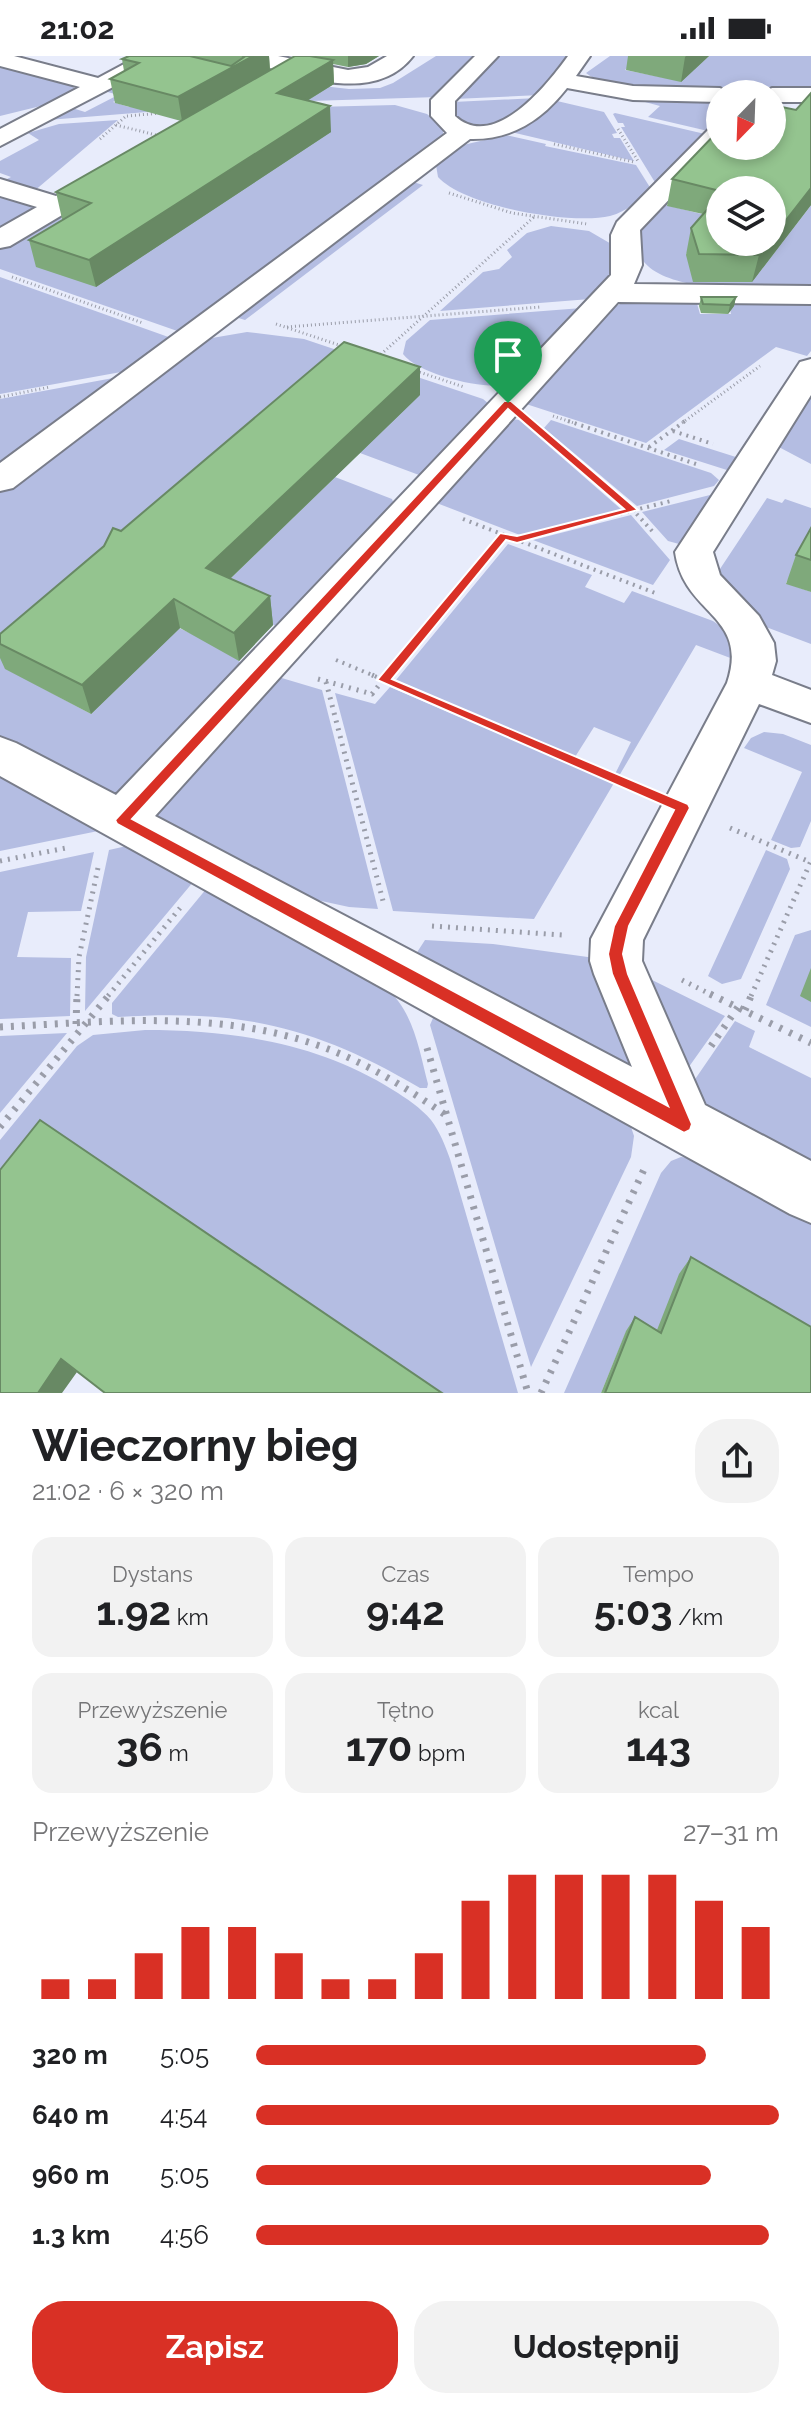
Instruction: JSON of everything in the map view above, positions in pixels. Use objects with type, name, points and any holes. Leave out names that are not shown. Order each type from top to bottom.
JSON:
[{"type":"street","points":[[253,56],[358,76],[376,72],[402,56]]},
{"type":"street","points":[[487,56],[441,105],[449,125],[465,131],[494,130],[528,115],[564,81],[579,56]]},
{"type":"street","points":[[0,139],[152,58],[176,66]]},
{"type":"street","points":[[0,59],[100,85]]},
{"type":"street","points":[[272,82],[299,67]]},
{"type":"street","points":[[564,81],[649,94],[706,95]]},
{"type":"street","points":[[786,95],[811,95]]},
{"type":"street","points":[[0,480],[465,131]]},
{"type":"street","points":[[0,240],[172,140]]},
{"type":"street","points":[[111,838],[605,298],[628,270],[624,242],[627,228],[706,146]]},
{"type":"street","points":[[0,187],[59,206]]},
{"type":"street","points":[[605,298],[811,295]]},
{"type":"street","points":[[676,1120],[620,974],[616,954],[622,926],[756,664],[756,650],[750,634],[700,575],[694,560],[695,548],[811,369]]},
{"type":"street","points":[[748,683],[811,707]]},
{"type":"street","points":[[0,755],[111,838],[213,869],[811,1193]]},
{"type":"path","points":[[494,130],[640,164],[592,87]]},
{"type":"path","points":[[112,117],[169,113]]},
{"type":"path","points":[[116,125],[172,140]]},
{"type":"path","points":[[417,167],[441,189],[484,206],[534,217],[627,228]]},
{"type":"path","points":[[377,358],[534,217]]},
{"type":"path","points":[[0,273],[188,339]]},
{"type":"path","points":[[283,327],[605,298]]},
{"type":"path","points":[[648,448],[767,360]]},
{"type":"path","points":[[508,403],[633,510],[682,566],[700,575]]},
{"type":"path","points":[[517,540],[735,485]]},
{"type":"path","points":[[417,502],[663,595]]},
{"type":"path","points":[[278,652],[325,681],[372,694],[504,535]]},
{"type":"path","points":[[278,652],[384,680],[810,861],[745,1010]]},
{"type":"path","points":[[325,681],[403,973],[528,1393]]},
{"type":"path","points":[[76,1024],[80,934],[111,838]]},
{"type":"path","points":[[0,1127],[213,869]]},
{"type":"path","points":[[0,1027],[180,1021],[235,1026],[288,1036],[359,1063],[447,1116]]},
{"type":"path","points":[[541,1393],[676,1120]]},
{"type":"shaded area","points":[[436,56],[480,56],[438,97],[310,101],[268,91],[305,84],[349,89],[380,88]]},
{"type":"shaded area","points":[[494,56],[569,56],[540,95],[454,99]]},
{"type":"shaded area","points":[[610,56],[640,56],[625,70],[681,81],[709,56],[811,56],[811,91],[786,92],[786,80],[706,80],[706,93],[660,91],[604,82],[586,73]]},
{"type":"shaded area","points":[[0,63],[73,84],[74,89],[53,103],[0,116]]},
{"type":"shaded area","points":[[101,90],[128,94],[113,102],[129,107],[144,99],[221,106],[48,120],[69,107],[85,112],[118,95]]},
{"type":"shaded area","points":[[537,98],[498,122],[477,125],[454,119],[453,102]]},
{"type":"shaded area","points":[[649,98],[706,98],[706,131],[648,117],[660,106],[645,102]]},
{"type":"shaded area","points":[[557,101],[604,112],[617,133],[612,134],[614,138],[620,138],[634,161],[511,132]]},
{"type":"shaded area","points":[[395,105],[427,114],[443,127],[443,137],[183,333],[0,269],[0,248],[55,216],[97,230],[234,109]]},
{"type":"shaded area","points":[[615,113],[705,134],[656,184],[621,127],[625,127],[623,123],[618,123]]},
{"type":"shaded area","points":[[118,120],[33,192],[1,182],[11,177],[0,173],[0,161],[39,140],[28,133],[59,124]]},
{"type":"shaded area","points":[[506,135],[636,165],[651,189],[616,214],[571,218],[494,205],[452,188],[438,177],[436,165],[459,146]]},
{"type":"shaded area","points":[[410,181],[423,185],[245,320],[232,316]]},
{"type":"shaded area","points":[[0,192],[46,207],[0,233]]},
{"type":"shaded area","points":[[666,205],[706,215],[706,231],[686,254],[758,274],[772,256],[786,256],[786,238],[811,205],[811,289],[718,288],[670,278],[652,269],[640,256],[636,237]]},
{"type":"shaded area","points":[[551,226],[589,231],[613,245],[612,276],[590,299],[440,311],[483,272],[499,269],[512,257],[507,250],[527,233]]},
{"type":"shaded area","points":[[0,277],[174,339],[132,370],[0,394]]},
{"type":"shaded area","points":[[696,300],[700,314],[731,314],[728,300],[811,301],[811,351],[807,356],[776,347],[646,443],[523,403],[613,307],[628,301]]},
{"type":"shaded area","points":[[582,308],[504,385],[480,385],[435,374],[403,354],[406,341],[430,320]]},
{"type":"shaded area","points":[[247,332],[304,339],[483,399],[489,404],[426,474],[419,475],[360,453],[5,668],[91,714],[179,628],[242,657],[239,661],[243,669],[125,795],[112,796],[0,736],[0,492],[177,358],[212,338]]},
{"type":"shaded area","points":[[124,376],[0,468],[0,399]]},
{"type":"shaded area","points":[[811,389],[811,464],[775,445]]},
{"type":"shaded area","points":[[512,419],[519,420],[622,510],[520,535],[434,502]]},
{"type":"shaded area","points":[[551,420],[711,473],[719,480],[714,486],[637,506],[544,428]]},
{"type":"shaded area","points":[[679,439],[739,458],[730,471],[664,450]]},
{"type":"shaded area","points":[[335,477],[392,499],[395,507],[284,626],[276,626],[211,597]]},
{"type":"shaded area","points":[[714,494],[679,544],[668,541],[642,512]]},
{"type":"shaded area","points":[[767,498],[782,503],[785,499],[811,508],[811,537],[786,583],[811,592],[811,644],[761,625],[716,575]]},
{"type":"shaded area","points":[[631,515],[670,560],[653,585],[533,540]]},
{"type":"shaded area","points":[[508,544],[592,575],[585,587],[624,603],[632,591],[713,621],[729,632],[733,659],[696,645],[619,776],[615,774],[631,742],[594,727],[575,757],[396,680]]},
{"type":"shaded area","points":[[275,676],[322,690],[378,909],[349,907],[303,897],[149,816]]},
{"type":"shaded area","points":[[390,687],[614,783],[534,919],[393,911],[335,693],[375,704]]},
{"type":"shaded area","points":[[764,732],[783,734],[811,745],[811,821],[800,847],[791,848],[771,840],[802,772],[744,748],[751,738]]},
{"type":"shaded area","points":[[0,774],[103,830],[0,851]]},
{"type":"shaded area","points":[[131,845],[194,881],[85,1011],[86,957],[109,850]]},
{"type":"shaded area","points":[[766,850],[787,859],[790,869],[741,979],[722,984],[708,976]]},
{"type":"shaded area","points":[[94,852],[81,911],[28,912],[17,957],[71,958],[70,1016],[0,1019],[0,872]]},
{"type":"shaded area","points":[[207,888],[386,988],[403,1008],[414,1032],[427,1088],[420,1088],[346,1050],[275,1026],[201,1016],[118,1017],[112,1014],[112,1003]]},
{"type":"shaded area","points":[[811,930],[811,1027],[766,1005],[795,935]]},
{"type":"shaded area","points":[[425,940],[493,944],[595,958],[635,1076],[414,957]]},
{"type":"shaded area","points":[[648,978],[725,1016],[681,1078]]},
{"type":"shaded area","points":[[442,1016],[630,1124],[634,1136],[631,1157],[531,1367],[430,1025],[433,1018]]},
{"type":"shaded area","points":[[735,1021],[755,1031],[749,1047],[811,1078],[811,1169],[693,1107],[687,1091]]},
{"type":"shaded area","points":[[145,1030],[242,1037],[305,1050],[365,1074],[418,1107],[440,1134],[450,1159],[518,1393],[424,1393],[0,1201],[0,1140],[77,1046],[93,1035]]},
{"type":"shaded area","points":[[67,1033],[0,1113],[0,1036]]},
{"type":"shaded area","points":[[681,1157],[699,1159],[811,1220],[811,1351],[650,1347],[626,1332],[601,1393],[564,1393],[661,1173],[671,1161]]},
{"type":"building","points":[[129,56],[190,56],[231,66],[243,56],[253,56],[178,97],[110,79],[139,63],[122,59]]},
{"type":"building","points":[[295,56],[333,60],[277,93],[330,106],[89,260],[29,240],[91,203],[56,192]]},
{"type":"building","points":[[811,93],[811,188],[786,220],[786,176],[706,176],[706,188],[672,179],[706,144],[706,160],[786,160],[786,108],[796,110]]},
{"type":"building","points":[[706,211],[706,254],[699,254],[691,228]]},
{"type":"building","points":[[701,297],[736,297],[730,305],[703,304]]},
{"type":"building","points":[[344,342],[420,367],[206,568],[270,596],[234,633],[174,599],[82,685],[0,644],[0,634],[104,546],[113,528],[121,531]]},
{"type":"building","points":[[811,528],[811,560],[796,555]]},
{"type":"building","points":[[40,1120],[442,1393],[105,1393],[61,1359],[38,1393],[0,1393],[0,1170]]},
{"type":"building","points":[[691,1257],[811,1327],[811,1393],[605,1393],[635,1317],[661,1333]]},
{"type":"route","points":[[508,403],[633,510],[517,540],[504,535],[384,680],[683,808],[622,926],[617,939],[616,961],[684,1124],[122,820],[508,403]]}]
